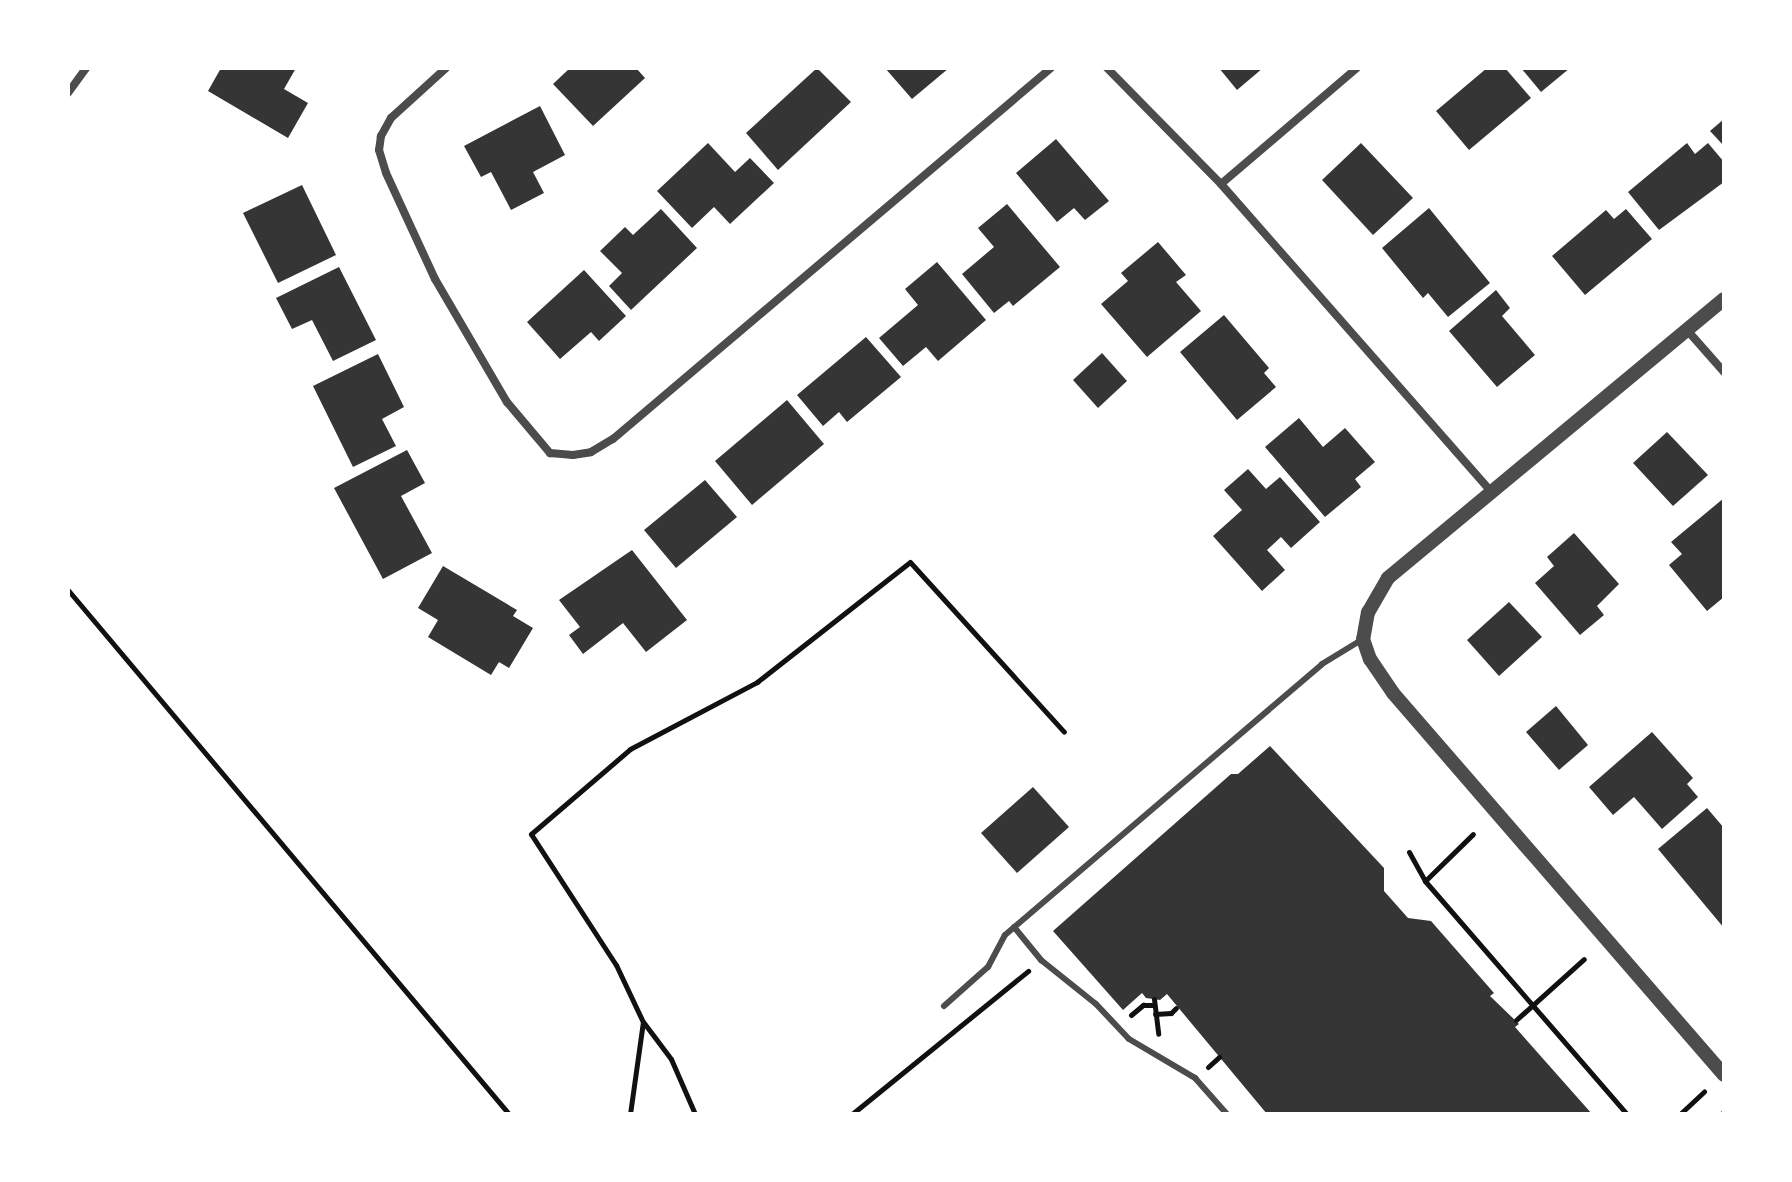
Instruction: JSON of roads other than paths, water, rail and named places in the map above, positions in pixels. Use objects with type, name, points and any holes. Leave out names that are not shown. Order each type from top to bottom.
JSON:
[{"type":"street","points":[[68,93],[86,68]]},
{"type":"street","points":[[446,68],[391,118],[381,136],[379,150],[386,173],[435,279],[507,402],[550,453],[591,452],[613,439],[1051,68]]},
{"type":"street","points":[[1107,68],[1221,184],[1493,494]]},
{"type":"street","points":[[1221,184],[1357,68]]},
{"type":"street","points":[[1724,299],[1493,494],[1388,578],[1368,612],[1363,639],[1380,676],[1393,693],[1724,1075]]},
{"type":"street","points":[[1687,330],[1724,372]]},
{"type":"lane","points":[[944,1006],[988,967],[1005,935],[1014,927],[1322,664],[1363,639]]},
{"type":"lane","points":[[1014,927],[1041,960],[1096,1004],[1129,1039],[1195,1078],[1227,1114]]}]
